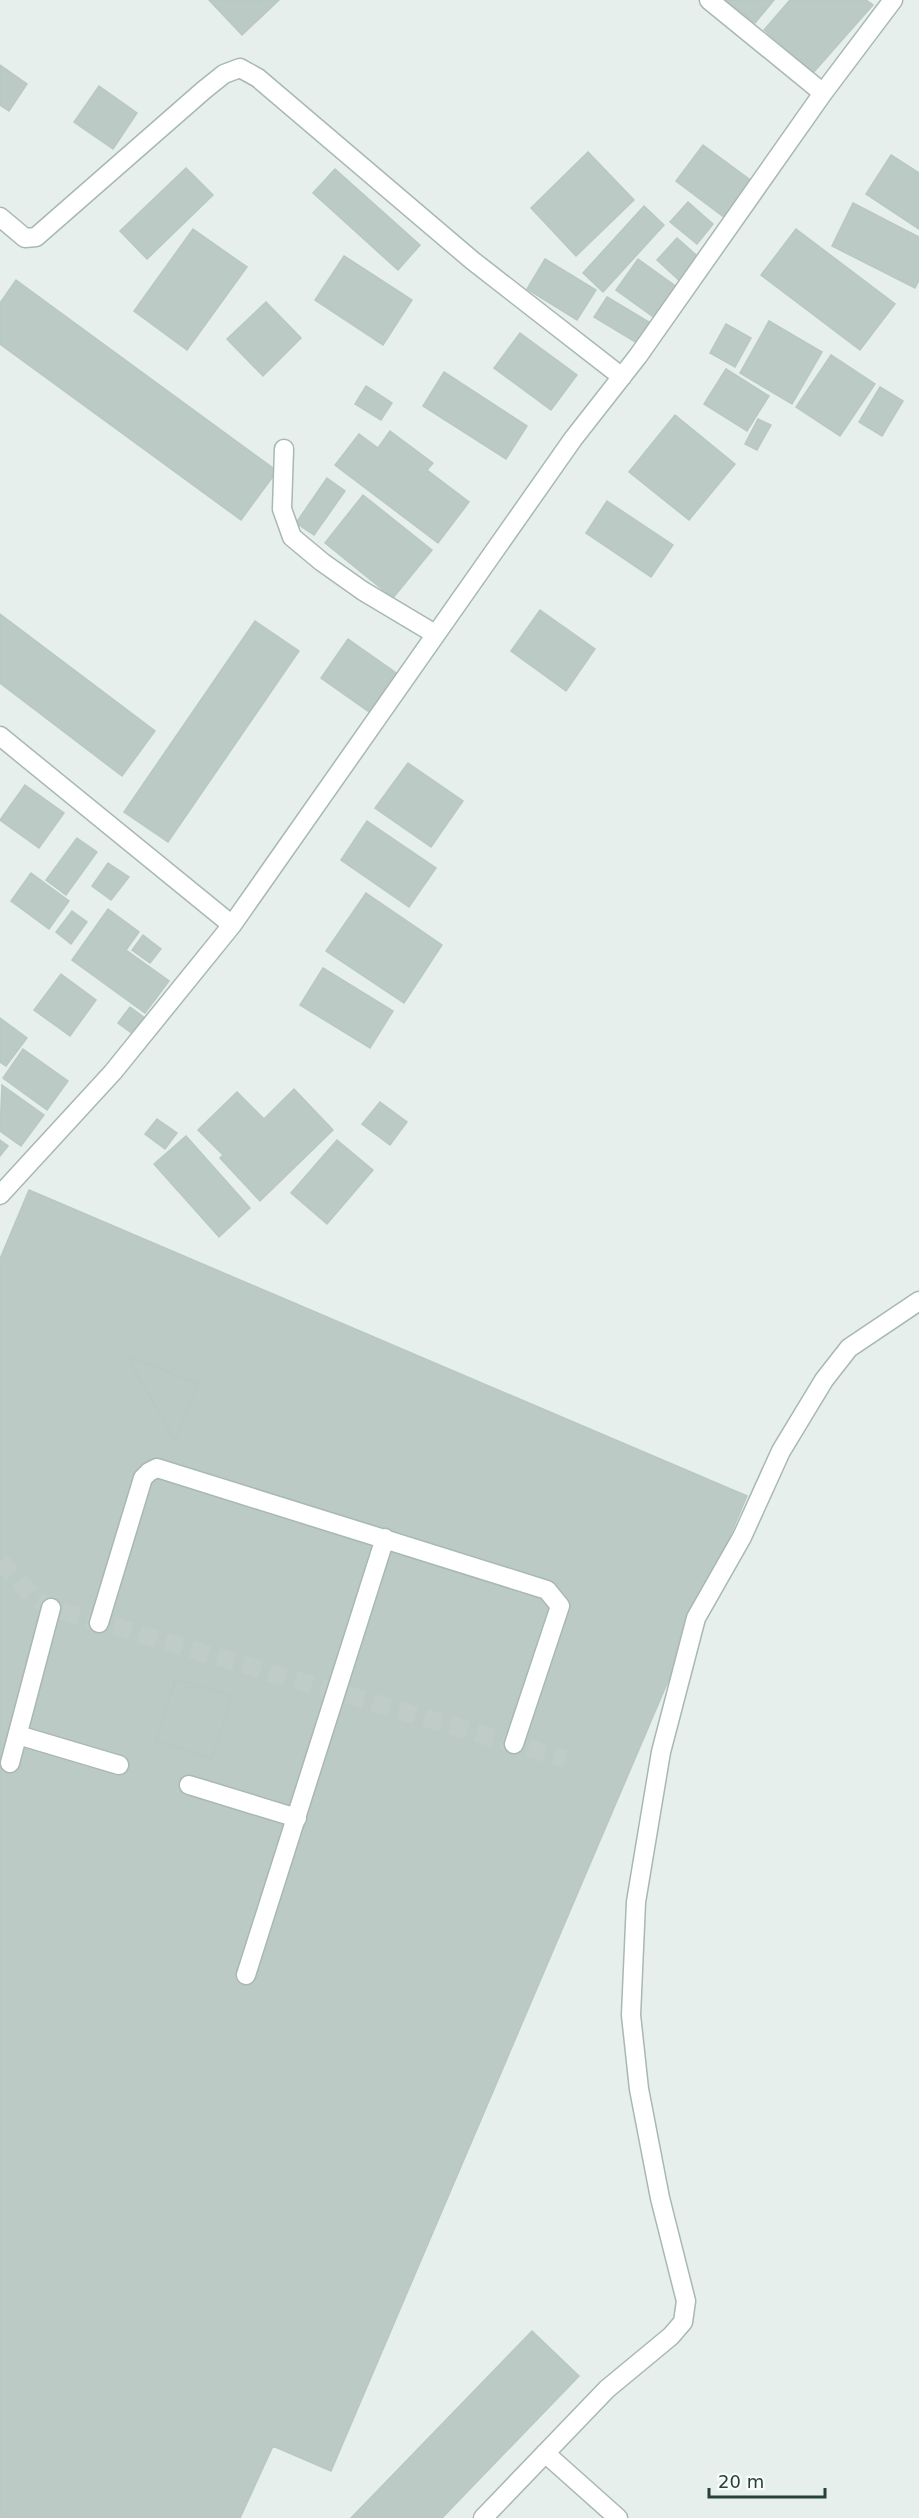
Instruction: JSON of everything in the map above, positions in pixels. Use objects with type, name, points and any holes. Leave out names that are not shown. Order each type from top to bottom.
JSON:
[{"type":"street","points":[[709,0],[823,93]]},
{"type":"street","points":[[0,1195],[113,1072],[232,925],[573,439],[622,377],[890,1]]},
{"type":"street","points":[[0,217],[25,238],[36,237],[204,90],[224,74],[240,68],[258,78],[473,261],[622,377]]},
{"type":"street","points":[[284,449],[282,509],[292,537],[363,591],[435,634]]},
{"type":"street","points":[[0,736],[232,925]]},
{"type":"street","points":[[483,2518],[607,2389],[671,2336],[683,2322],[686,2301],[664,2218],[639,2089],[632,2015],[636,1902],[661,1752],[696,1618],[742,1537],[781,1451],[824,1380],[849,1348],[919,1301]]},
{"type":"street","points":[[99,1623],[143,1478],[157,1468],[547,1590],[560,1606],[514,1744]]},
{"type":"street","points":[[246,1974],[385,1538]]},
{"type":"street","points":[[10,1762],[51,1608]]},
{"type":"street","points":[[18,1736],[119,1765]]},
{"type":"street","points":[[189,1785],[297,1818]]},
{"type":"street","points":[[545,2453],[618,2518]]},
{"type":"building","points":[[209,0],[279,0],[242,35]]},
{"type":"building","points":[[725,0],[774,0],[755,23]]},
{"type":"building","points":[[790,0],[866,0],[873,5],[813,73],[764,30]]},
{"type":"building","points":[[0,65],[27,84],[9,111],[0,105]]},
{"type":"building","points":[[99,86],[137,113],[113,149],[74,122]]},
{"type":"building","points":[[703,145],[753,182],[725,218],[676,181]]},
{"type":"building","points":[[588,152],[634,200],[576,256],[531,208]]},
{"type":"building","points":[[891,155],[919,173],[919,229],[866,194]]},
{"type":"building","points":[[186,168],[213,195],[147,259],[120,231]]},
{"type":"building","points":[[335,169],[420,245],[398,270],[313,193]]},
{"type":"building","points":[[688,202],[713,224],[697,244],[670,222]]},
{"type":"building","points":[[853,203],[919,237],[919,280],[915,288],[832,246]]},
{"type":"building","points":[[644,206],[664,225],[603,292],[583,273]]},
{"type":"building","points":[[193,229],[247,267],[187,350],[134,311]]},
{"type":"building","points":[[796,229],[895,304],[860,350],[761,275]]},
{"type":"building","points":[[677,238],[703,261],[683,284],[657,260]]},
{"type":"building","points":[[344,256],[412,300],[383,345],[315,300]]},
{"type":"building","points":[[545,259],[596,290],[577,320],[527,289]]},
{"type":"building","points":[[638,259],[681,290],[659,321],[616,290]]},
{"type":"building","points":[[16,280],[277,471],[241,520],[0,344],[0,303]]},
{"type":"building","points":[[607,297],[654,325],[642,346],[594,317]]},
{"type":"building","points":[[266,302],[301,338],[263,376],[227,339]]},
{"type":"building","points":[[769,321],[822,352],[792,404],[740,373]]},
{"type":"building","points":[[726,324],[751,338],[735,367],[710,353]]},
{"type":"building","points":[[520,333],[577,375],[551,410],[494,368]]},
{"type":"building","points":[[831,355],[875,384],[840,436],[796,407]]},
{"type":"building","points":[[726,369],[769,396],[747,431],[704,404]]},
{"type":"building","points":[[444,372],[527,426],[506,459],[423,406]]},
{"type":"building","points":[[366,386],[392,403],[381,420],[355,404]]},
{"type":"building","points":[[880,387],[903,401],[882,436],[859,422]]},
{"type":"building","points":[[675,415],[735,464],[689,520],[629,472]]},
{"type":"building","points":[[758,419],[771,425],[757,450],[745,444]]},
{"type":"building","points":[[390,431],[433,463],[427,470],[469,502],[438,543],[335,465],[359,434],[378,448]]},
{"type":"building","points":[[327,478],[345,491],[314,535],[296,523]]},
{"type":"building","points":[[363,495],[432,550],[393,598],[325,543]]},
{"type":"building","points":[[607,501],[673,545],[651,577],[586,533]]},
{"type":"building","points":[[540,610],[595,649],[566,691],[511,651]]},
{"type":"building","points":[[0,614],[155,731],[122,776],[0,683]]},
{"type":"building","points":[[255,621],[299,651],[168,842],[124,812]]},
{"type":"building","points":[[348,639],[399,675],[372,714],[321,678]]},
{"type":"building","points":[[408,763],[463,801],[431,847],[375,808]]},
{"type":"building","points":[[25,785],[64,813],[39,848],[0,820]]},
{"type":"building","points":[[367,821],[436,868],[409,907],[341,860]]},
{"type":"building","points":[[77,838],[97,852],[66,895],[46,880]]},
{"type":"building","points":[[108,863],[129,877],[111,900],[92,886]]},
{"type":"building","points":[[31,873],[69,901],[49,929],[11,901]]},
{"type":"building","points":[[366,893],[442,945],[404,1003],[326,951]]},
{"type":"building","points":[[108,909],[139,932],[126,950],[169,981],[145,1013],[72,960]]},
{"type":"building","points":[[72,911],[87,922],[71,944],[56,932]]},
{"type":"building","points":[[143,935],[161,949],[150,963],[132,950]]},
{"type":"building","points":[[323,968],[393,1011],[370,1048],[300,1005]]},
{"type":"building","points":[[61,974],[96,1000],[70,1036],[34,1010]]},
{"type":"building","points":[[130,1007],[149,1021],[137,1037],[118,1023]]},
{"type":"building","points":[[0,1018],[27,1038],[6,1066],[0,1062]]},
{"type":"building","points":[[23,1049],[68,1081],[47,1110],[3,1078]]},
{"type":"building","points":[[2,1085],[44,1115],[21,1146],[0,1131]]},
{"type":"building","points":[[294,1089],[333,1130],[260,1201],[220,1158],[223,1155],[198,1130],[237,1092],[264,1119]]},
{"type":"building","points":[[380,1102],[407,1122],[390,1145],[362,1124]]},
{"type":"building","points":[[157,1119],[177,1133],[165,1149],[145,1134]]},
{"type":"building","points":[[186,1136],[250,1208],[219,1237],[154,1164]]},
{"type":"building","points":[[0,1140],[8,1146],[0,1156]]},
{"type":"building","points":[[337,1140],[373,1170],[327,1224],[291,1193]]},
{"type":"building","points":[[29,1190],[747,1496],[331,2471],[273,2446],[240,2518],[0,2518],[0,1259]]},
{"type":"building","points":[[127,1356],[198,1383],[175,1441]]},
{"type":"building","points":[[175,1679],[232,1696],[212,1759],[156,1741]]},
{"type":"building","points":[[532,2331],[579,2376],[442,2518],[351,2518]]},
{"type":"tunnel","points":[[0,1561],[34,1597],[51,1608],[565,1759]]}]
